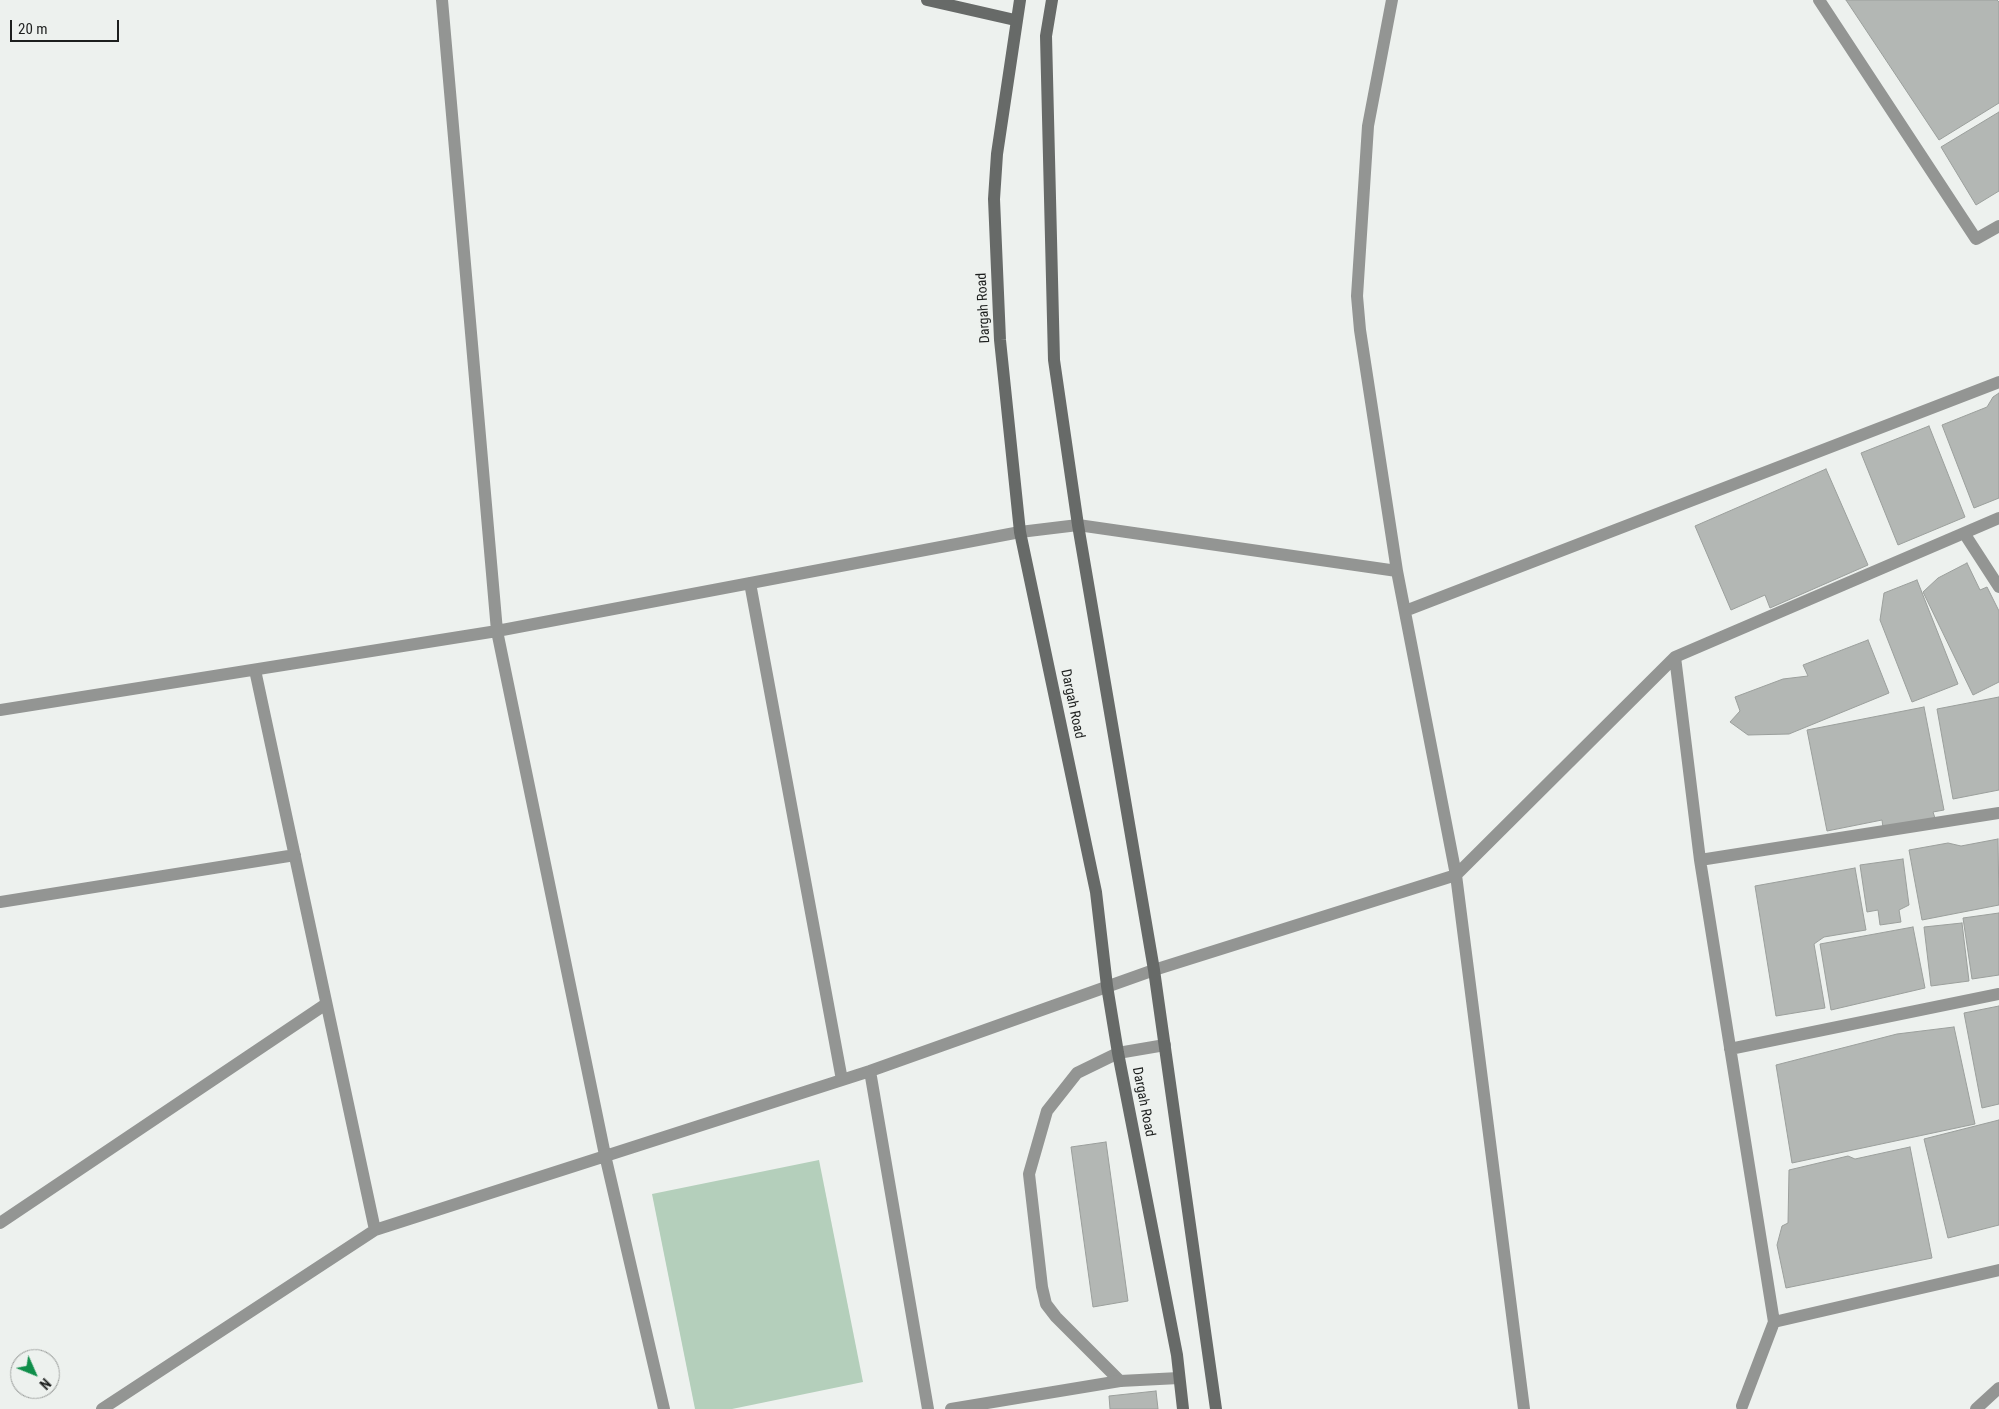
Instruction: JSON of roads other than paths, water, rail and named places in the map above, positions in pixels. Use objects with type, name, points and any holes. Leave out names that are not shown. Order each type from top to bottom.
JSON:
[{"type":"main road","points":[[927,0],[1016,20]]},
{"type":"main road","name":"Dargah Road","points":[[1020,0],[997,154],[994,199],[1000,340],[1020,532],[1096,892],[1118,1053],[1177,1355],[1184,1409]]},
{"type":"main road","name":"Dargah Road","points":[[1052,0],[1046,36],[1054,360],[1078,525],[1154,970],[1216,1409]]},
{"type":"street","points":[[442,0],[497,631],[605,1155],[664,1409]]},
{"type":"street","points":[[1392,0],[1368,126],[1357,296],[1360,330],[1397,572],[1456,875],[1524,1409]]},
{"type":"street","points":[[1818,0],[1976,239],[1999,226]]},
{"type":"street","points":[[1405,611],[1999,382]]},
{"type":"street","points":[[102,1409],[375,1230],[842,1080],[1154,970],[1456,875],[1675,657],[1999,518]]},
{"type":"street","points":[[0,710],[497,631],[1020,532],[1078,525],[1397,572]]},
{"type":"street","points":[[1964,533],[1999,587]]},
{"type":"street","points":[[750,583],[842,1080]]},
{"type":"street","points":[[1675,657],[1700,860],[1774,1322],[1740,1408]]},
{"type":"street","points":[[255,670],[375,1230]]},
{"type":"street","points":[[1700,860],[1999,814]]},
{"type":"street","points":[[0,902],[295,855]]},
{"type":"street","points":[[1730,1049],[1999,994]]},
{"type":"street","points":[[0,1223],[326,1004]]},
{"type":"street","points":[[1120,1381],[1056,1317],[1046,1304],[1042,1287],[1029,1174],[1047,1111],[1077,1073],[1118,1053],[1165,1045]]},
{"type":"street","points":[[870,1070],[928,1409]]},
{"type":"street","points":[[1774,1322],[1999,1270]]},
{"type":"street","points":[[951,1409],[1120,1381],[1180,1378]]},
{"type":"street","points":[[1976,1409],[1999,1388]]}]
